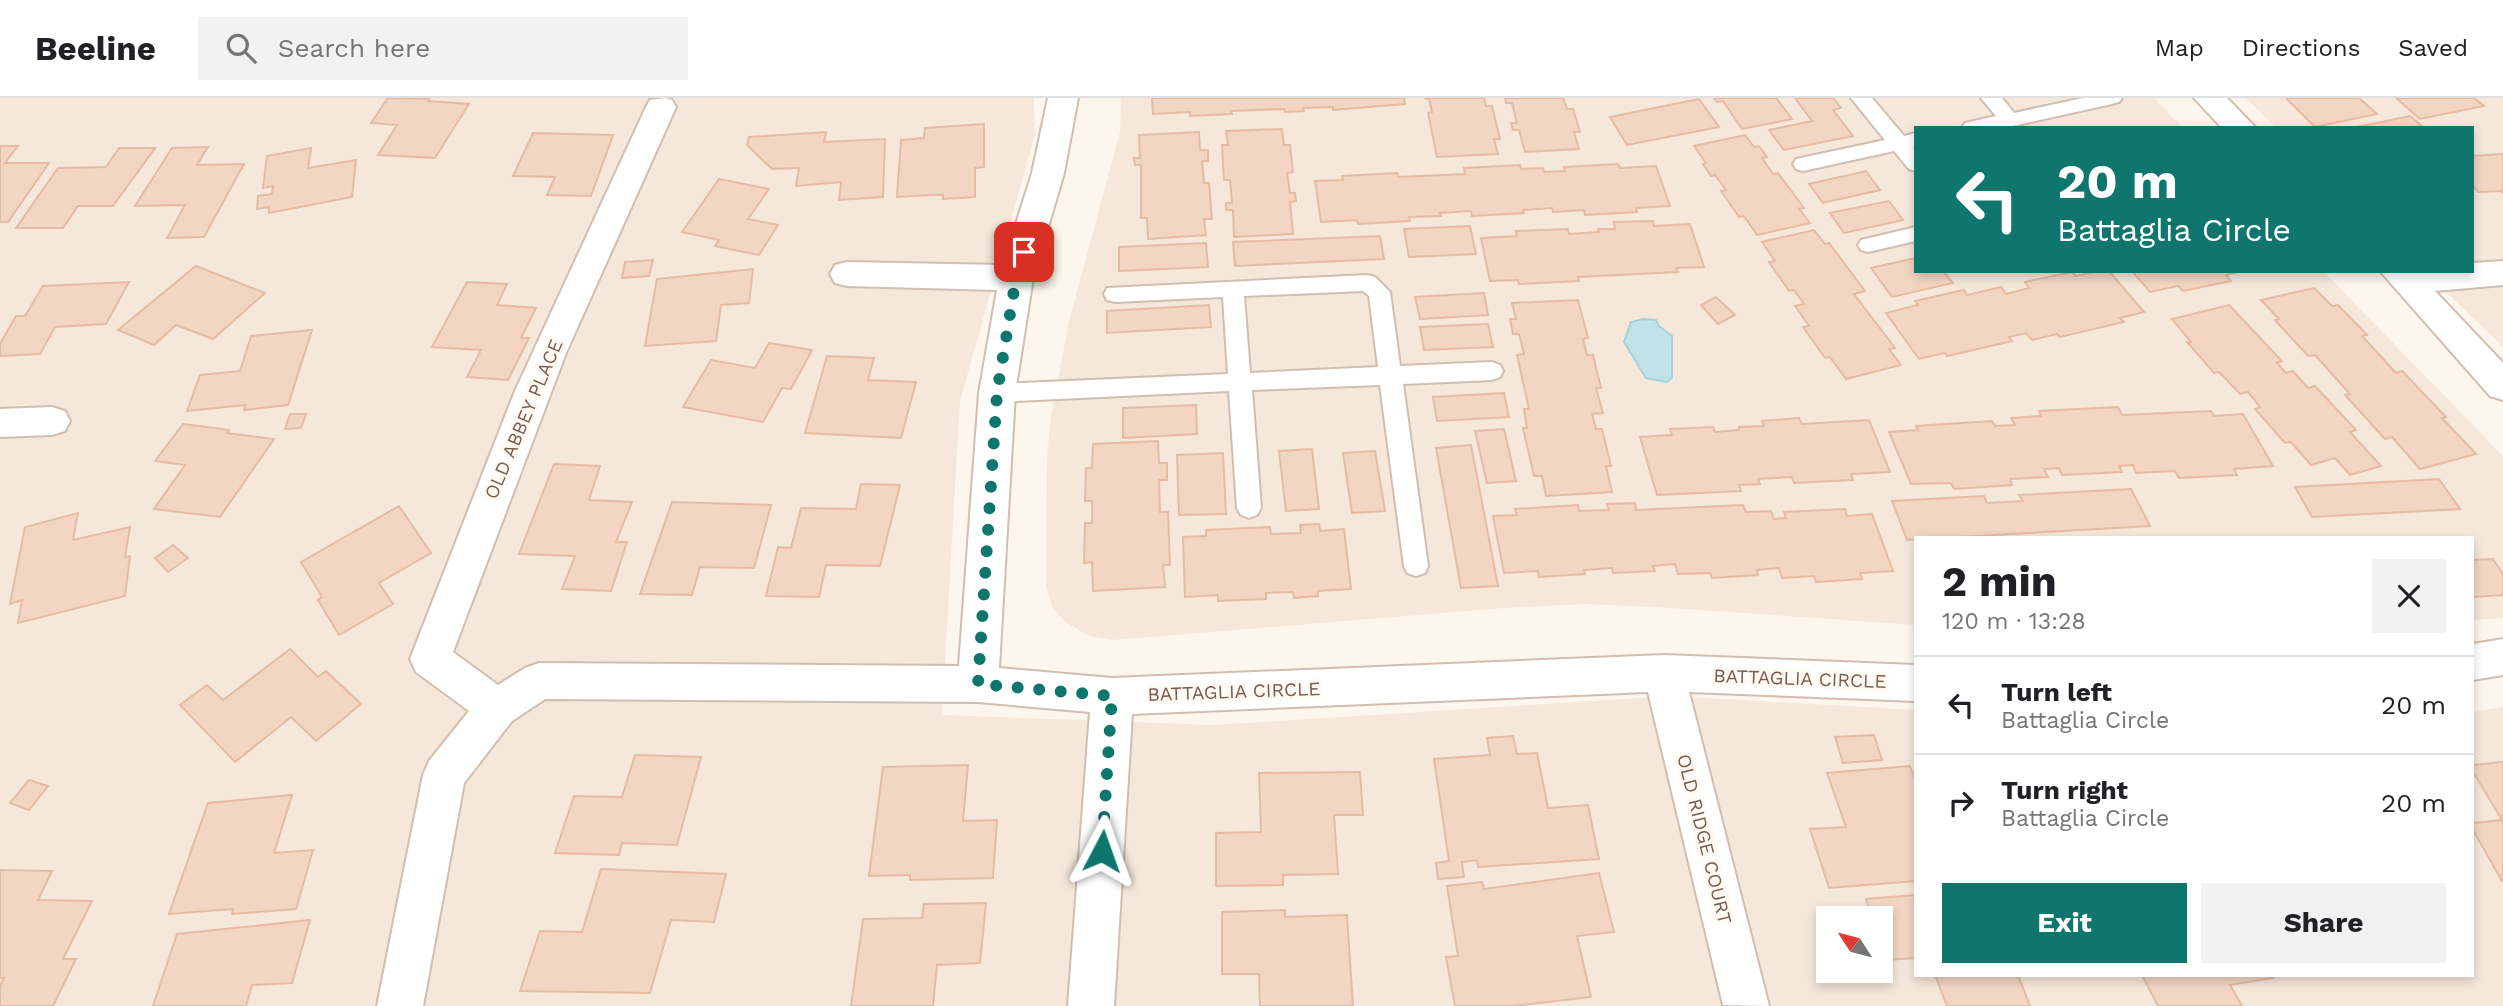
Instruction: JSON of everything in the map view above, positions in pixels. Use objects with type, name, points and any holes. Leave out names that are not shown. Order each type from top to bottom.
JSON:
[{"type":"street","points":[[400,1006],[444,775],[497,708],[539,681],[978,684],[997,393],[1016,278],[1048,173],[1063,98]]},
{"type":"street","points":[[2208,98],[2239,126]]},
{"type":"street","name":"OLD ABBEY PLACE","points":[[497,708],[430,659],[483,515],[550,352],[625,194],[661,107]]},
{"type":"street","points":[[848,274],[1016,278]]},
{"type":"street","points":[[2402,276],[2503,274]]},
{"type":"street","points":[[2402,276],[2503,386]]},
{"type":"street","points":[[0,424],[52,421]]},
{"type":"street","points":[[2474,662],[2503,657]]},
{"type":"street","name":"BATTAGLIA CIRCLE","points":[[978,684],[1112,696],[1664,673],[1914,683]]},
{"type":"street","name":"OLD RIDGE COURT","points":[[1664,673],[1746,1005]]},
{"type":"street","points":[[1091,1006],[1112,696]]},
{"type":"lane","points":[[1861,98],[1908,142],[1914,158]]},
{"type":"lane","points":[[1991,98],[2010,120]]},
{"type":"lane","points":[[1982,126],[2112,98]]},
{"type":"lane","points":[[1803,164],[1908,142]]},
{"type":"lane","points":[[1868,245],[1914,234]]},
{"type":"lane","points":[[1115,294],[1367,283],[1379,292],[1416,566]]},
{"type":"lane","points":[[1233,288],[1249,508]]},
{"type":"lane","points":[[997,393],[1492,371]]},
{"type":"shaded area","points":[[0,98],[1034,98],[1035,135],[960,401],[942,715],[1213,725],[1672,696],[1914,710],[1914,977],[2474,977],[2474,712],[2503,707],[2503,1006],[0,1006]]},
{"type":"shaded area","points":[[1121,98],[2154,98],[2181,126],[1914,126],[1914,273],[2325,273],[2503,456],[2503,618],[2474,620],[2474,536],[1914,536],[1914,625],[1586,604],[1504,608],[1113,640],[1089,636],[1065,622],[1052,606],[1046,586],[1047,457],[1051,417],[1069,321],[1120,132]]},
{"type":"shaded area","points":[[2246,98],[2503,98],[2503,347],[2426,273],[2474,273],[2474,126],[2274,126]]},
{"type":"water","points":[[1656,320],[1659,326],[1672,336],[1672,378],[1667,382],[1646,378],[1624,342],[1631,322]]},
{"type":"building","points":[[388,98],[469,104],[435,158],[378,155],[397,125],[371,123]]},
{"type":"building","points":[[1152,98],[1404,98],[1405,104],[1333,110],[1333,107],[1303,108],[1304,111],[1285,112],[1284,109],[1231,111],[1232,114],[1190,116],[1190,112],[1153,114]]},
{"type":"building","points":[[1424,98],[1484,98],[1486,106],[1492,106],[1500,139],[1494,139],[1498,154],[1437,157],[1428,113],[1432,112],[1429,99]]},
{"type":"building","points":[[1505,98],[1563,98],[1567,109],[1573,109],[1580,132],[1574,132],[1579,149],[1525,152],[1519,130],[1513,130],[1511,123],[1517,123],[1512,103],[1506,103]]},
{"type":"building","points":[[1714,98],[1776,98],[1792,119],[1742,129],[1723,101],[1717,102]]},
{"type":"building","points":[[1795,98],[1833,98],[1841,108],[1833,110],[1853,136],[1784,150],[1769,130],[1812,121]]},
{"type":"building","points":[[2286,98],[2359,98],[2377,114],[2320,126],[2314,126]]},
{"type":"building","points":[[2396,98],[2474,98],[2484,106],[2420,119]]},
{"type":"building","points":[[1699,99],[1719,127],[1627,145],[1610,117]]},
{"type":"building","points":[[2410,116],[2422,126],[2362,126]]},
{"type":"building","points":[[984,124],[984,167],[975,168],[975,197],[897,197],[901,140],[924,138],[925,128]]},
{"type":"building","points":[[1282,129],[1284,145],[1290,145],[1293,172],[1287,173],[1290,193],[1295,193],[1296,201],[1290,202],[1293,234],[1234,237],[1233,210],[1226,210],[1226,203],[1232,203],[1230,180],[1224,180],[1222,145],[1228,145],[1226,131]]},
{"type":"building","points":[[826,132],[824,142],[885,139],[883,197],[839,200],[841,182],[796,186],[799,168],[772,169],[747,145],[749,137]]},
{"type":"building","points":[[1199,132],[1200,150],[1208,150],[1208,161],[1202,161],[1204,183],[1209,183],[1212,219],[1204,219],[1206,235],[1148,239],[1147,218],[1141,218],[1141,165],[1135,165],[1134,158],[1140,158],[1139,135]]},
{"type":"building","points":[[533,133],[613,135],[591,196],[547,195],[555,177],[513,176]]},
{"type":"building","points":[[1745,135],[1754,147],[1759,146],[1767,157],[1762,158],[1773,174],[1778,173],[1804,208],[1799,209],[1810,223],[1757,235],[1744,216],[1739,217],[1721,191],[1726,190],[1715,175],[1711,176],[1694,146]]},
{"type":"building","points":[[0,146],[18,146],[5,163],[49,163],[8,222],[0,222]]},
{"type":"building","points":[[208,147],[197,165],[244,164],[204,237],[167,238],[185,205],[135,206],[172,148]]},
{"type":"building","points":[[119,148],[155,148],[113,206],[78,206],[63,228],[16,228],[58,168],[106,167]]},
{"type":"building","points":[[311,148],[308,168],[356,160],[352,197],[269,213],[269,207],[257,209],[258,196],[272,194],[273,186],[263,188],[267,156]]},
{"type":"building","points":[[2503,154],[2503,193],[2478,192],[2474,186],[2474,156]]},
{"type":"building","points":[[1618,164],[1620,168],[1656,166],[1670,206],[1636,208],[1637,212],[1585,215],[1584,210],[1553,212],[1552,208],[1523,210],[1524,213],[1472,216],[1471,211],[1440,213],[1441,216],[1409,217],[1410,221],[1358,224],[1357,220],[1321,222],[1315,181],[1343,180],[1342,176],[1397,173],[1398,177],[1465,174],[1464,168],[1520,165],[1521,169],[1543,168],[1544,172],[1565,171],[1564,167]]},
{"type":"building","points":[[1866,171],[1880,190],[1823,203],[1809,184]]},
{"type":"building","points":[[719,179],[769,189],[748,219],[778,225],[759,255],[715,246],[719,240],[682,232]]},
{"type":"building","points":[[1889,201],[1903,220],[1844,233],[1830,213]]},
{"type":"building","points":[[1653,221],[1654,226],[1690,224],[1704,267],[1676,268],[1678,272],[1578,277],[1579,281],[1519,284],[1518,280],[1490,281],[1481,238],[1517,236],[1516,231],[1568,229],[1569,234],[1599,232],[1598,229],[1615,229],[1614,222]]},
{"type":"building","points":[[1470,226],[1476,254],[1409,257],[1404,229]]},
{"type":"building","points":[[1814,230],[1825,244],[1829,243],[1865,291],[1854,294],[1895,348],[1889,349],[1901,365],[1846,379],[1830,357],[1825,358],[1803,327],[1809,326],[1795,306],[1804,304],[1794,290],[1789,291],[1769,262],[1775,261],[1762,242]]},
{"type":"building","points":[[1380,236],[1384,259],[1235,266],[1233,242]]},
{"type":"building","points":[[1206,243],[1208,267],[1119,271],[1119,247]]},
{"type":"building","points":[[1914,258],[1914,273],[1945,273],[1953,283],[1892,297],[1871,268]]},
{"type":"building","points":[[653,260],[649,276],[622,278],[625,262]]},
{"type":"building","points":[[196,266],[265,293],[213,339],[176,325],[154,345],[118,330]]},
{"type":"building","points":[[753,269],[749,303],[721,305],[716,341],[645,346],[657,279]]},
{"type":"building","points":[[2067,273],[2076,276],[2111,273],[2144,312],[2120,318],[2124,322],[2060,337],[2057,334],[2032,340],[2026,333],[2009,337],[2012,341],[1947,356],[1945,353],[1919,359],[1886,313],[1918,305],[1915,301],[1964,290],[1967,295],[2001,287],[2006,294],[2029,288],[2025,282]]},
{"type":"building","points":[[2134,273],[2234,273],[2226,275],[2231,281],[2183,291],[2178,286],[2150,292]]},
{"type":"building","points":[[129,282],[106,324],[55,327],[40,354],[0,356],[0,344],[16,316],[25,316],[43,286]]},
{"type":"building","points":[[467,282],[507,284],[497,305],[536,308],[521,338],[529,338],[508,380],[467,377],[481,350],[432,347]]},
{"type":"building","points":[[2314,288],[2332,306],[2338,305],[2367,335],[2362,336],[2396,373],[2402,371],[2446,417],[2442,418],[2476,454],[2420,469],[2392,437],[2385,439],[2345,395],[2350,394],[2315,355],[2308,356],[2275,320],[2279,319],[2261,300]]},
{"type":"building","points":[[1484,293],[1488,315],[1420,319],[1415,297]]},
{"type":"building","points":[[1716,297],[1735,315],[1718,324],[1701,305]]},
{"type":"building","points":[[1578,300],[1588,338],[1583,339],[1587,355],[1593,355],[1601,388],[1596,388],[1603,413],[1592,414],[1596,429],[1602,429],[1611,466],[1606,466],[1612,492],[1546,496],[1542,476],[1534,476],[1523,428],[1527,428],[1524,409],[1529,409],[1517,355],[1524,354],[1519,334],[1513,334],[1510,319],[1516,319],[1512,303]]},
{"type":"building","points":[[1209,305],[1211,327],[1107,333],[1107,311]]},
{"type":"building","points":[[2229,305],[2282,361],[2277,363],[2286,373],[2293,371],[2308,388],[2315,386],[2356,430],[2350,432],[2381,466],[2350,475],[2335,458],[2311,465],[2291,442],[2285,443],[2255,409],[2260,407],[2248,392],[2240,394],[2219,372],[2214,373],[2187,342],[2191,342],[2172,319]]},
{"type":"building","points":[[1488,324],[1493,347],[1424,350],[1420,327]]},
{"type":"building","points":[[312,330],[288,405],[244,410],[245,405],[187,411],[200,375],[240,371],[251,336]]},
{"type":"building","points":[[769,343],[812,350],[791,389],[782,388],[763,422],[683,407],[711,360],[755,368]]},
{"type":"building","points":[[827,356],[874,358],[868,380],[916,382],[901,438],[805,433]]},
{"type":"building","points":[[1504,393],[1509,417],[1437,421],[1433,397]]},
{"type":"building","points":[[1196,405],[1197,434],[1123,438],[1123,408]]},
{"type":"building","points":[[2118,407],[2122,415],[2211,411],[2214,416],[2243,414],[2273,466],[2234,469],[2237,475],[2179,478],[2175,471],[2136,473],[2133,465],[2119,466],[2122,472],[2062,475],[2059,468],[2044,469],[2048,477],[2010,479],[2012,485],[1954,489],[1951,483],[1911,484],[1889,432],[1918,430],[1916,426],[1992,421],[1995,426],[2015,425],[2011,418],[2041,416],[2039,411]]},
{"type":"building","points":[[290,414],[306,414],[301,428],[285,429]]},
{"type":"building","points":[[1799,418],[1802,424],[1869,420],[1890,472],[1851,474],[1853,480],[1794,483],[1792,477],[1758,479],[1760,484],[1739,485],[1741,491],[1657,495],[1640,437],[1672,435],[1670,429],[1713,427],[1715,432],[1739,430],[1739,427],[1764,426],[1762,421]]},
{"type":"building","points":[[183,424],[274,439],[220,517],[154,509],[185,465],[155,461]]},
{"type":"building","points":[[1504,429],[1516,481],[1487,483],[1475,431]]},
{"type":"building","points":[[1158,441],[1159,463],[1167,463],[1167,480],[1159,480],[1160,512],[1168,512],[1170,565],[1163,565],[1165,587],[1093,591],[1092,562],[1084,563],[1085,523],[1092,523],[1092,501],[1085,501],[1086,468],[1092,468],[1093,444]]},
{"type":"building","points":[[1471,445],[1498,586],[1461,588],[1436,448]]},
{"type":"building","points":[[1312,449],[1319,509],[1286,511],[1279,451]]},
{"type":"building","points":[[1375,451],[1385,511],[1352,513],[1343,453]]},
{"type":"building","points":[[1223,453],[1226,514],[1179,515],[1177,455]]},
{"type":"building","points":[[554,464],[600,466],[589,500],[632,502],[616,542],[627,542],[611,591],[562,589],[575,556],[519,554]]},
{"type":"building","points":[[2439,479],[2460,509],[2312,517],[2295,487]]},
{"type":"building","points":[[861,484],[900,485],[880,566],[826,565],[819,597],[766,596],[778,547],[791,548],[801,508],[856,509]]},
{"type":"building","points":[[2131,489],[2150,526],[1976,536],[1914,536],[1914,540],[1907,540],[1892,501],[1984,496],[1987,503],[2023,501],[2019,495]]},
{"type":"building","points":[[672,502],[771,505],[754,568],[700,567],[692,595],[640,594]]},
{"type":"building","points":[[1635,503],[1636,510],[1743,505],[1746,512],[1771,511],[1774,519],[1786,518],[1784,512],[1845,509],[1847,516],[1872,514],[1893,571],[1860,573],[1862,579],[1816,582],[1814,576],[1782,578],[1779,568],[1757,570],[1758,575],[1712,578],[1710,573],[1678,574],[1675,564],[1653,566],[1655,571],[1613,573],[1612,568],[1584,570],[1585,574],[1539,577],[1538,571],[1504,573],[1493,516],[1517,515],[1515,509],[1578,505],[1579,511],[1609,510],[1607,504]]},
{"type":"building","points":[[399,506],[431,553],[379,583],[393,604],[339,635],[318,600],[322,597],[301,562]]},
{"type":"building","points":[[78,513],[73,540],[130,527],[125,557],[130,556],[125,596],[18,623],[22,600],[10,604],[25,527]]},
{"type":"building","points":[[1319,524],[1320,531],[1344,529],[1351,589],[1318,591],[1318,596],[1294,598],[1293,592],[1266,593],[1266,599],[1218,601],[1218,595],[1185,597],[1183,537],[1206,536],[1206,530],[1270,527],[1271,534],[1301,533],[1300,525]]},
{"type":"building","points":[[173,545],[188,558],[168,572],[155,558]]},
{"type":"building","points":[[2493,559],[2503,574],[2503,595],[2474,597],[2474,560]]},
{"type":"building","points":[[290,649],[318,677],[326,671],[361,704],[316,741],[291,717],[235,762],[180,705],[207,685],[223,700]]},
{"type":"building","points":[[1874,735],[1882,760],[1843,763],[1835,737]]},
{"type":"building","points":[[1513,736],[1517,754],[1537,753],[1548,808],[1588,805],[1599,859],[1478,867],[1477,860],[1462,862],[1464,877],[1438,879],[1436,863],[1449,861],[1434,759],[1490,755],[1487,738]]},
{"type":"building","points":[[635,755],[701,757],[677,845],[622,843],[619,855],[555,853],[574,796],[622,797]]},
{"type":"building","points":[[2503,762],[2503,881],[2474,832],[2474,823],[2502,820],[2474,774],[2474,765]]},
{"type":"building","points":[[968,765],[963,821],[997,820],[993,878],[910,880],[910,875],[869,876],[883,767]]},
{"type":"building","points":[[1910,766],[1914,777],[1914,881],[1829,888],[1810,829],[1846,827],[1827,773]]},
{"type":"building","points":[[1360,772],[1363,815],[1334,815],[1338,874],[1283,875],[1283,885],[1216,886],[1216,833],[1261,832],[1259,773]]},
{"type":"building","points":[[29,780],[48,786],[29,810],[10,803]]},
{"type":"building","points":[[292,795],[274,853],[313,850],[296,909],[232,914],[233,909],[169,914],[208,803]]},
{"type":"building","points":[[601,869],[726,874],[714,922],[671,920],[650,993],[520,991],[540,931],[582,932]]},
{"type":"building","points":[[0,870],[52,871],[38,900],[92,901],[63,959],[76,959],[53,1006],[0,1006],[0,986],[4,978],[0,978]]},
{"type":"building","points":[[1599,873],[1614,932],[1577,936],[1591,997],[1512,1006],[1455,1006],[1446,957],[1458,956],[1447,886],[1482,882],[1484,889]]},
{"type":"building","points":[[1914,895],[1914,958],[1894,959],[1894,906],[1868,906],[1866,899]]},
{"type":"building","points":[[986,903],[980,963],[937,965],[933,1006],[851,1006],[863,919],[922,918],[924,904]]},
{"type":"building","points":[[1285,910],[1285,917],[1347,915],[1353,1006],[1260,1006],[1259,974],[1222,974],[1222,912]]},
{"type":"building","points":[[310,920],[292,983],[252,985],[246,1006],[153,1006],[177,934]]},
{"type":"building","points":[[1936,977],[2019,977],[2030,1006],[1947,1006]]},
{"type":"building","points":[[2143,977],[2273,978],[2230,985],[2242,1006],[2158,1006]]},
{"type":"route","points":[[1024,252],[1016,278],[997,393],[978,684],[1112,696],[1102,851]]}]
